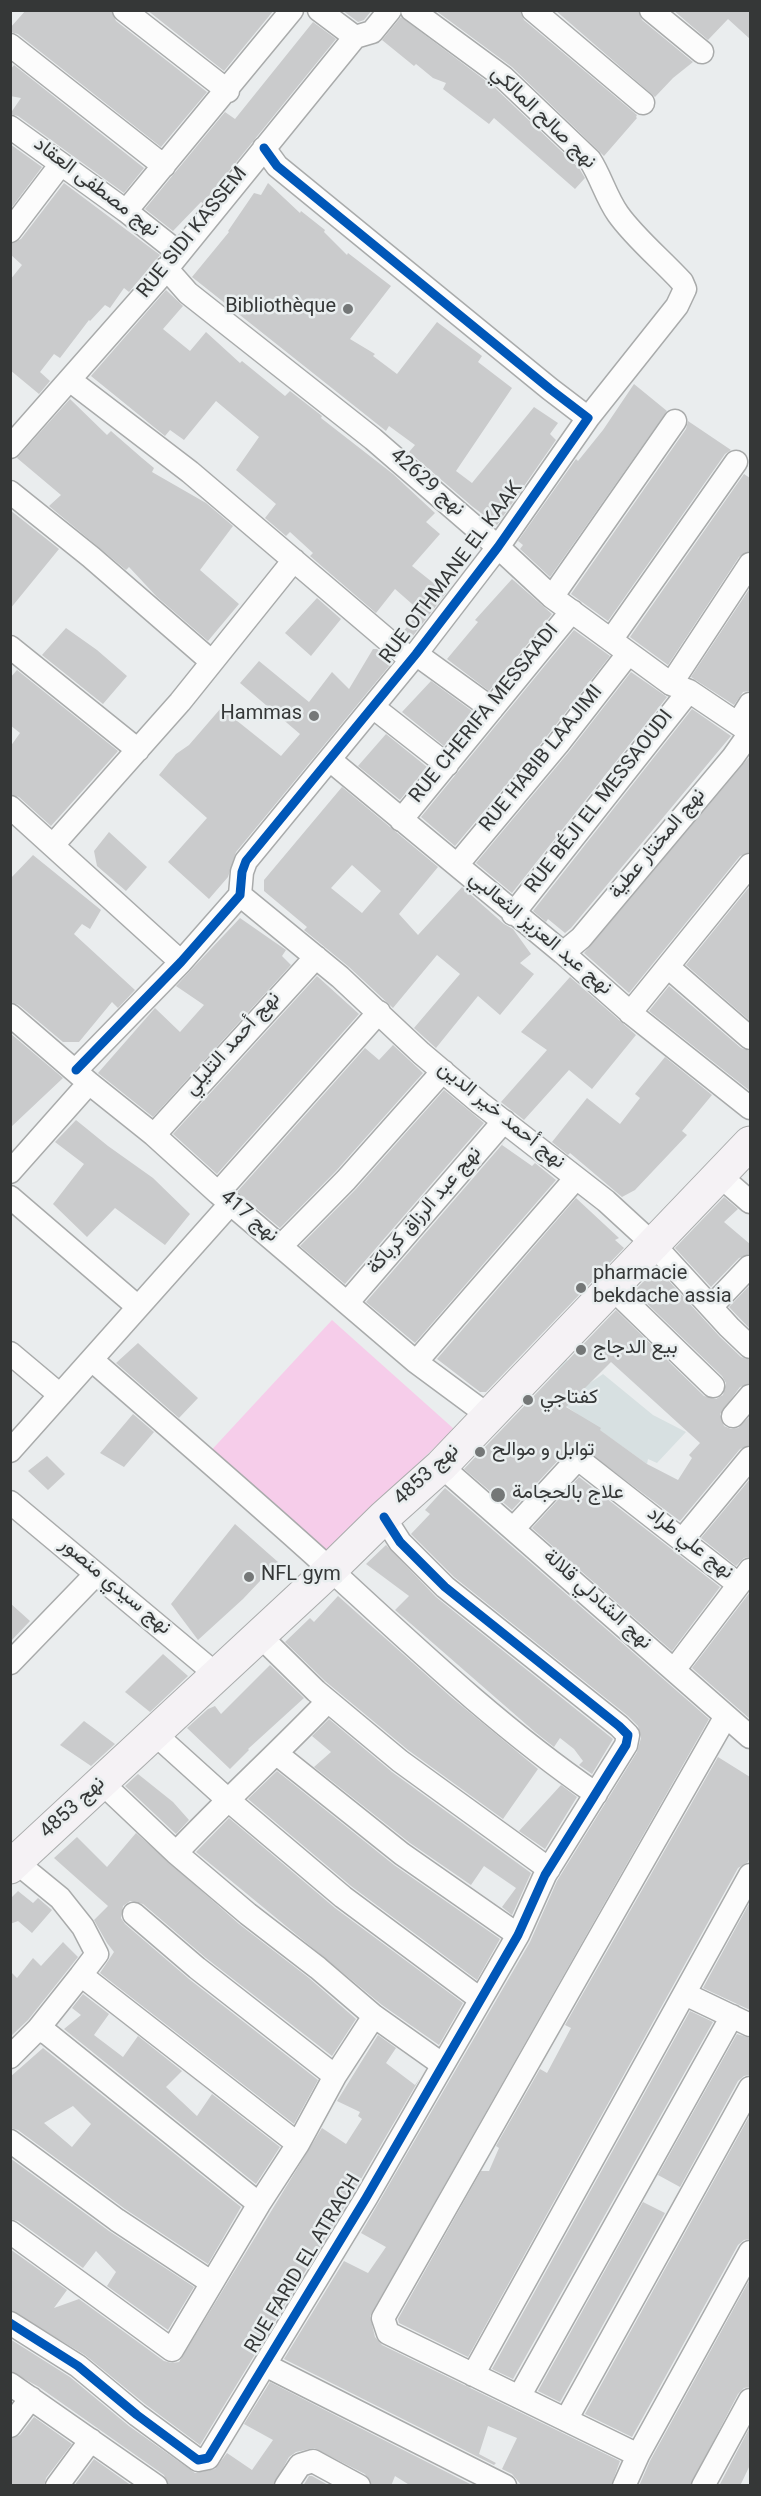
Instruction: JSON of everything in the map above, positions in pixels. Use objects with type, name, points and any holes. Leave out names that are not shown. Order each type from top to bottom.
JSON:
[{"type":"street","points":[[124,10],[228,91]]},
{"type":"street","points":[[126,210],[228,91],[292,10]]},
{"type":"street","points":[[319,10],[356,37]]},
{"type":"street","name":"RUE SIDI KASSEM","points":[[10,447],[71,381],[356,37],[372,32],[390,10]]},
{"type":"street","name":"نهج صالح المالكي","points":[[412,10],[503,77],[590,160],[599,174],[609,201],[620,216],[682,282],[685,289],[677,306],[588,418]]},
{"type":"street","points":[[533,10],[643,104]]},
{"type":"street","points":[[651,10],[702,52]]},
{"type":"street","points":[[10,45],[164,166]]},
{"type":"street","name":"نهج مصطفى العقاد","points":[[10,126],[126,210],[173,260]]},
{"type":"street","points":[[264,148],[277,166],[588,418]]},
{"type":"street","points":[[10,231],[61,164]]},
{"type":"street","name":"نهج 42629","points":[[173,260],[188,293],[373,439],[552,597],[680,688],[746,729]]},
{"type":"street","points":[[71,381],[190,472],[413,657],[492,709]]},
{"type":"street","name":"RUE OTHMANE EL KAAK","points":[[240,895],[242,872],[246,861],[413,657],[498,547],[588,418]]},
{"type":"street","points":[[552,597],[675,421]]},
{"type":"street","name":"RUE HABIB LAAJIMI","points":[[457,865],[558,744],[736,462]]},
{"type":"street","points":[[10,492],[91,556],[212,662]]},
{"type":"street","points":[[53,845],[138,750],[294,560]]},
{"type":"street","name":"RUE BÉJI EL MESSAOUDI","points":[[513,914],[680,688],[750,564]]},
{"type":"street","name":"RUE CHERIFA MESSAADI","points":[[401,820],[572,611]]},
{"type":"street","points":[[10,647],[138,750]]},
{"type":"street","name":"نهج المختار عطية","points":[[563,953],[587,930],[733,757],[746,729],[750,704]]},
{"type":"street","points":[[372,707],[447,765]]},
{"type":"street","name":"نهج عبد العزيز الثعالبي","points":[[330,760],[513,914],[563,953],[630,1013],[750,1108]]},
{"type":"street","points":[[10,807],[181,962]]},
{"type":"street","points":[[630,1013],[748,873]]},
{"type":"street","points":[[10,1172],[82,1077],[240,895]]},
{"type":"street","name":"نهج أحمد خير الدين","points":[[240,895],[316,957],[443,1071],[606,1201],[654,1245],[750,1347]]},
{"type":"street","name":"نهج أحمد التليلي","points":[[154,1135],[316,957]]},
{"type":"street","points":[[668,967],[750,1038]]},
{"type":"street","points":[[10,1451],[138,1307],[379,1012]]},
{"type":"street","name":"نهج 417","points":[[10,1015],[154,1135],[416,1362],[489,1416]]},
{"type":"street","points":[[281,1246],[346,1180],[443,1071]]},
{"type":"street","name":"نهج عبد الرزاق كرباكة","points":[[347,1303],[504,1121]]},
{"type":"street","name":"نهج 4853","points":[[13,1864],[102,1784],[384,1517],[441,1466],[750,1143]]},
{"type":"street","points":[[720,1176],[750,1202]]},
{"type":"street","points":[[416,1362],[576,1178]]},
{"type":"street","points":[[10,1197],[138,1307]]},
{"type":"street","points":[[711,1307],[749,1267]]},
{"type":"street","points":[[612,1288],[712,1386]]},
{"type":"street","points":[[10,1353],[60,1395]]},
{"type":"street","points":[[92,1360],[330,1570],[439,1671],[571,1778],[596,1794]]},
{"type":"street","points":[[734,1416],[750,1396]]},
{"type":"street","points":[[683,1539],[750,1458]]},
{"type":"street","name":"نهج علي طراد","points":[[514,1528],[573,1464],[582,1462],[683,1539],[744,1577]]},
{"type":"street","name":"نهج الشادلي قلالة","points":[[441,1466],[674,1670],[741,1723]]},
{"type":"street","name":"نهج سيدي منصور","points":[[10,1502],[217,1675]]},
{"type":"street","name":"RUE FARID EL ATRACH","points":[[10,2323],[78,2366],[137,2415],[198,2460],[208,2458],[360,2208],[518,1935],[547,1872],[626,1745],[626,1732],[445,1587],[400,1542],[384,1517]]},
{"type":"street","points":[[10,1663],[96,1574]]},
{"type":"street","points":[[674,1670],[744,1577]]},
{"type":"street","points":[[259,1635],[328,1701],[434,1787],[547,1872]]},
{"type":"street","points":[[176,1853],[227,1799],[277,1754],[328,1701]]},
{"type":"street","points":[[638,2455],[387,2333],[383,2318],[511,2089],[585,1965],[741,1723]]},
{"type":"street","points":[[154,1734],[343,1897],[480,1999]]},
{"type":"street","points":[[277,1754],[402,1854],[518,1935]]},
{"type":"street","points":[[102,1784],[176,1853],[248,1914],[318,1968],[374,2016],[443,2065]]},
{"type":"street","points":[[10,2057],[38,2029],[97,1954],[83,1927],[60,1898],[13,1864]]},
{"type":"street","points":[[473,2375],[750,1875]]},
{"type":"street","points":[[134,1914],[197,1968],[334,2076]]},
{"type":"street","points":[[81,1975],[298,2144]]},
{"type":"street","points":[[519,2397],[741,2021],[685,1994]]},
{"type":"street","points":[[10,2232],[172,2350],[259,2204],[298,2144],[334,2076],[374,2016]]},
{"type":"street","points":[[38,2029],[53,2038],[259,2204]]},
{"type":"street","points":[[566,2420],[750,2088]]},
{"type":"street","points":[[10,2142],[117,2220],[212,2283]]},
{"type":"street","points":[[624,2486],[638,2455],[750,2252]]},
{"type":"street","points":[[265,2365],[505,2486]]},
{"type":"street","points":[[10,2384],[156,2486]]},
{"type":"street","points":[[10,2426],[31,2398]]},
{"type":"street","points":[[703,2486],[750,2400]]},
{"type":"street","points":[[57,2486],[91,2440]]},
{"type":"street","points":[[286,2486],[300,2465],[313,2461],[359,2486]]},
{"type":"shaded area","points":[[332,1320],[454,1429],[320,1557],[206,1456]]},
{"type":"shaded area","points":[[564,1357],[590,1383],[603,1374],[653,1415],[686,1432],[657,1463],[648,1459],[647,1464],[566,1406],[580,1391],[553,1366]]},
{"type":"building","points":[[26,10],[111,10],[116,21],[207,92],[161,147],[18,34],[10,32],[10,28]]},
{"type":"building","points":[[147,10],[274,10],[224,71]]},
{"type":"building","points":[[342,10],[372,10],[364,20],[358,22]]},
{"type":"building","points":[[435,10],[520,10],[524,20],[637,115],[637,118],[604,156],[512,67]]},
{"type":"building","points":[[555,10],[638,10],[642,20],[693,62],[655,97]]},
{"type":"building","points":[[673,10],[750,10],[750,39],[728,19],[708,40]]},
{"type":"building","points":[[401,17],[494,87],[579,168],[585,178],[575,189],[494,118],[489,124],[443,89],[446,83],[433,78],[416,64],[414,66],[382,40]]},
{"type":"building","points":[[313,22],[336,39],[203,203],[201,202],[173,231],[145,209],[225,112],[235,119]]},
{"type":"building","points":[[14,65],[144,168],[124,193],[18,116],[10,114],[21,98],[10,96],[10,70]]},
{"type":"building","points":[[10,144],[42,167],[12,207],[10,206]]},
{"type":"building","points":[[64,183],[160,255],[129,292],[124,288],[110,308],[105,305],[89,320],[60,358],[54,354],[40,372],[50,381],[39,394],[10,370],[10,280],[22,265],[10,254],[10,244],[21,239]]},
{"type":"building","points":[[268,183],[300,213],[301,211],[325,230],[324,232],[347,255],[348,253],[391,286],[350,339],[375,354],[373,356],[397,374],[437,322],[482,356],[478,362],[512,388],[456,471],[472,483],[534,407],[558,423],[550,434],[556,440],[497,525],[409,452],[415,445],[389,426],[386,431],[192,277],[229,232],[254,193],[261,195]]},
{"type":"building","points":[[166,290],[183,306],[163,329],[190,351],[206,332],[240,363],[242,361],[285,396],[290,391],[322,416],[321,418],[393,474],[435,513],[426,522],[440,534],[412,566],[446,593],[409,641],[402,633],[420,611],[395,589],[376,613],[310,556],[313,553],[290,532],[286,536],[265,518],[276,504],[236,470],[259,437],[216,401],[184,440],[170,430],[165,436],[91,376]]},
{"type":"building","points":[[634,384],[667,411],[550,577],[520,549],[523,545],[518,541],[576,459],[578,461],[603,430]]},
{"type":"building","points":[[70,399],[107,435],[111,431],[154,468],[152,472],[206,503],[233,526],[200,570],[239,604],[208,641],[157,597],[129,567],[126,570],[49,506],[61,495],[17,458]]},
{"type":"building","points":[[688,421],[731,450],[725,454],[608,621],[571,594],[686,429]]},
{"type":"building","points":[[744,474],[750,478],[750,551],[739,557],[668,665],[630,637]]},
{"type":"building","points":[[10,510],[59,549],[10,609]]},
{"type":"building","points":[[512,579],[552,614],[489,691],[447,659],[478,622],[475,620]]},
{"type":"building","points":[[750,588],[750,691],[743,692],[734,705],[691,677]]},
{"type":"building","points":[[317,598],[341,619],[311,656],[285,633]]},
{"type":"building","points":[[66,628],[97,650],[127,676],[103,704],[42,655]]},
{"type":"building","points":[[574,630],[610,656],[455,846],[421,817]]},
{"type":"building","points":[[373,649],[377,649],[391,661],[390,665],[236,852],[228,877],[209,899],[168,862],[207,818],[159,775],[221,708],[281,756],[300,734],[240,683],[259,661],[309,702],[332,672],[349,689]]},
{"type":"building","points":[[17,670],[118,751],[51,826],[19,797],[10,794],[10,747],[20,733],[10,725],[10,678]]},
{"type":"building","points":[[631,672],[667,697],[512,893],[476,863],[568,753]]},
{"type":"building","points":[[431,681],[472,711],[444,746],[402,712]]},
{"type":"building","points":[[692,709],[731,736],[571,928],[565,933],[548,919],[546,922],[533,911]]},
{"type":"building","points":[[386,734],[427,767],[400,800],[358,766]]},
{"type":"building","points":[[750,756],[750,852],[740,856],[629,993],[584,953]]},
{"type":"building","points":[[342,787],[438,867],[399,914],[418,935],[462,887],[504,924],[513,929],[531,954],[520,963],[534,974],[500,1015],[478,996],[436,1048],[414,1028],[460,974],[437,955],[393,1008],[349,967],[304,930],[307,927],[264,891],[264,880]],"holes":[[[352,865],[381,891],[362,913],[331,888]]]},
{"type":"building","points":[[109,832],[147,867],[126,891],[97,866],[94,851]]},
{"type":"building","points":[[33,855],[101,910],[90,929],[82,924],[74,934],[135,990],[118,1008],[112,1002],[79,1042],[63,1042],[19,1005],[10,1002],[10,879]]},
{"type":"building","points":[[750,886],[750,1021],[686,965]]},
{"type":"building","points":[[240,918],[286,950],[282,956],[291,965],[153,1117],[98,1073],[155,1008],[180,1032],[204,1005],[176,986]]},
{"type":"building","points":[[317,976],[359,1014],[217,1174],[173,1134]]},
{"type":"building","points":[[570,977],[636,1035],[592,1089],[569,1070],[524,1120],[501,1102],[547,1050],[521,1032]]},
{"type":"building","points":[[669,986],[741,1048],[750,1051],[750,1091],[649,1011]]},
{"type":"building","points":[[10,1033],[63,1078],[10,1128]]},
{"type":"building","points":[[393,1045],[423,1073],[336,1171],[280,1228],[237,1192],[365,1048],[379,1060]]},
{"type":"building","points":[[665,1057],[712,1095],[682,1131],[687,1135],[635,1190],[622,1197],[570,1153],[568,1155],[552,1142],[587,1098],[620,1124],[640,1098],[635,1094]]},
{"type":"building","points":[[444,1090],[484,1123],[345,1284],[300,1246],[356,1189]]},
{"type":"building","points":[[76,1120],[153,1178],[190,1214],[165,1245],[115,1208],[87,1237],[53,1204],[84,1164],[55,1142]]},
{"type":"building","points":[[506,1140],[502,1145],[532,1166],[535,1163],[556,1180],[415,1343],[366,1302]]},
{"type":"building","points":[[724,1197],[738,1209],[724,1222],[750,1244],[750,1254],[739,1258],[711,1287],[675,1248]]},
{"type":"building","points":[[576,1198],[619,1238],[615,1240],[624,1248],[486,1392],[480,1392],[437,1359]]},
{"type":"building","points":[[657,1268],[720,1337],[741,1357],[750,1360],[750,1383],[740,1387],[720,1414],[724,1426],[731,1429],[738,1428],[750,1416],[750,1445],[740,1449],[680,1521],[584,1449],[570,1451],[563,1455],[512,1510],[464,1469],[616,1310],[704,1396],[716,1399],[723,1395],[726,1383],[722,1376],[634,1291]],"holes":[[[611,1362],[700,1443],[689,1455],[692,1458],[678,1480],[647,1464],[600,1430],[601,1428],[566,1407]]]},
{"type":"building","points":[[750,1285],[750,1329],[729,1307]]},
{"type":"building","points":[[138,1343],[198,1398],[179,1418],[116,1363]]},
{"type":"building","points":[[133,1414],[154,1432],[124,1467],[100,1453]]},
{"type":"building","points":[[47,1456],[65,1474],[48,1490],[28,1471]]},
{"type":"building","points":[[579,1477],[720,1587],[672,1651],[532,1528]]},
{"type":"building","points":[[750,1479],[750,1557],[744,1558],[736,1566],[701,1538]]},
{"type":"building","points":[[445,1488],[709,1719],[370,2316],[375,2337],[382,2345],[620,2461],[611,2486],[522,2486],[512,2474],[502,2469],[517,2438],[488,2426],[479,2454],[496,2463],[494,2465],[284,2359],[344,2261],[368,2273],[386,2247],[361,2233],[530,1942],[557,1881],[637,1752],[641,1738],[638,1726],[628,1716],[454,1577],[411,1534],[430,1514],[425,1510]]},
{"type":"building","points":[[235,1524],[278,1562],[243,1599],[198,1640],[171,1604]]},
{"type":"building","points":[[386,1545],[436,1597],[613,1739],[592,1774],[579,1765],[583,1761],[574,1749],[560,1738],[554,1747],[395,1610],[409,1596],[366,1564]]},
{"type":"building","points":[[750,1592],[750,1719],[692,1668]]},
{"type":"building","points":[[338,1596],[451,1697],[538,1769],[503,1819],[408,1750],[325,1681],[285,1642],[310,1618],[314,1622]]},
{"type":"building","points":[[10,1603],[30,1621],[10,1642]]},
{"type":"building","points":[[163,1654],[188,1676],[150,1712],[125,1692]]},
{"type":"building","points":[[270,1665],[304,1698],[248,1749],[230,1769],[187,1728],[208,1709],[215,1706],[221,1714]]},
{"type":"building","points":[[329,1719],[392,1772],[531,1873],[512,1915],[502,1907],[516,1888],[484,1866],[471,1885],[410,1843],[314,1767],[331,1752],[312,1736]]},
{"type":"building","points":[[84,1721],[115,1744],[91,1766],[60,1745]]},
{"type":"building","points":[[718,1757],[750,1777],[750,1857],[748,1862],[738,1868],[468,2357],[399,2323],[398,2319],[481,2171],[489,2171],[499,2148],[496,2146],[540,2069],[547,2073],[571,2028],[565,2025]]},
{"type":"building","points":[[277,1771],[394,1865],[500,1939],[477,1980],[351,1886],[248,1799]]},
{"type":"building","points":[[138,1774],[173,1802],[189,1820],[176,1834],[125,1786]]},
{"type":"building","points":[[561,1785],[577,1797],[545,1849],[519,1831]]},
{"type":"building","points":[[229,1818],[335,1908],[463,2003],[439,2045],[382,2005],[196,1852]]},
{"type":"building","points":[[136,1833],[239,1924],[309,1978],[356,2019],[332,2056],[206,1958],[143,1904],[130,1901],[123,1906],[121,1918],[125,1924],[189,1979],[318,2080],[294,2124],[100,1973],[114,1952],[94,1920],[108,1906],[54,1858],[77,1837],[107,1867]]},
{"type":"building","points":[[18,1891],[33,1903],[38,1898],[52,1910],[32,1933],[18,1921],[10,1924],[10,1899]]},
{"type":"building","points":[[750,1902],[750,2010],[703,1988]]},
{"type":"building","points":[[63,1942],[78,1957],[28,2020],[10,2037],[10,1971],[17,1978],[33,1958],[41,1966]]},
{"type":"building","points":[[83,1994],[109,2014],[94,2035],[123,2057],[138,2036],[182,2071],[166,2087],[197,2116],[212,2094],[280,2147],[256,2184],[64,2029],[81,2015],[72,2008]]},
{"type":"building","points":[[690,2011],[713,2022],[513,2379],[492,2369]]},
{"type":"building","points":[[737,2034],[750,2038],[750,2075],[738,2081],[680,2187],[658,2175]]},
{"type":"building","points":[[378,2035],[396,2048],[386,2063],[415,2085],[420,2078],[200,2445],[85,2355],[10,2310],[10,2249],[67,2290],[54,2308],[79,2299],[164,2361],[179,2362],[322,2128],[346,2144],[362,2119],[358,2116],[360,2112],[337,2101]]},
{"type":"building","points":[[43,2048],[241,2207],[208,2264],[125,2209],[18,2130],[10,2128],[10,2077]],"holes":[[[73,2106],[91,2124],[72,2147],[44,2123]]]},
{"type":"building","points":[[750,2115],[750,2239],[738,2245],[632,2437],[585,2414]]},
{"type":"building","points":[[10,2158],[109,2231],[194,2287],[168,2330],[107,2286],[116,2272],[96,2251],[83,2268],[18,2221],[10,2219]]},
{"type":"building","points":[[643,2202],[665,2213],[560,2402],[538,2391]]},
{"type":"building","points":[[750,2279],[750,2387],[744,2388],[738,2394],[690,2486],[639,2486],[650,2461]]},
{"type":"building","points":[[10,2339],[70,2377],[129,2426],[195,2473],[215,2469],[227,2453],[252,2470],[273,2440],[244,2424],[270,2382],[474,2486],[411,2486],[395,2476],[391,2486],[372,2486],[365,2474],[314,2448],[296,2452],[289,2457],[273,2486],[169,2486],[164,2475],[39,2387],[10,2371]]},
{"type":"building","points":[[34,2417],[72,2444],[46,2478],[44,2486],[10,2486],[10,2439],[20,2435]]},
{"type":"building","points":[[750,2427],[750,2465],[740,2486],[719,2486]]},
{"type":"building","points":[[94,2459],[132,2486],[74,2486]]},
{"type":"building","points":[[309,2476],[312,2476],[330,2486],[303,2486]]},
{"type":"cycle path","points":[[76,1070],[181,962],[240,895],[242,872],[246,861],[416,654],[498,547],[588,418],[277,166],[264,148]]},
{"type":"cycle path","points":[[10,2323],[78,2366],[137,2415],[198,2460],[208,2458],[366,2198],[518,1935],[545,1875],[626,1745],[628,1735],[619,1726],[445,1587],[400,1542],[384,1517]]},
{"type":"place","name":"Bibliothèque","points":[[348,309]]},
{"type":"place","name":"Hammas","points":[[314,716]]},
{"type":"place","name":"pharmacie bekdache assia","points":[[581,1288]]},
{"type":"place","name":"بيع الدجاج","points":[[581,1350]]},
{"type":"place","name":"كفتاجي","points":[[528,1400]]},
{"type":"place","name":"توابل و موالح","points":[[480,1452]]},
{"type":"place","name":"علاج بالحجامة","points":[[498,1495]]},
{"type":"place","name":"NFL gym","points":[[249,1577]]}]
